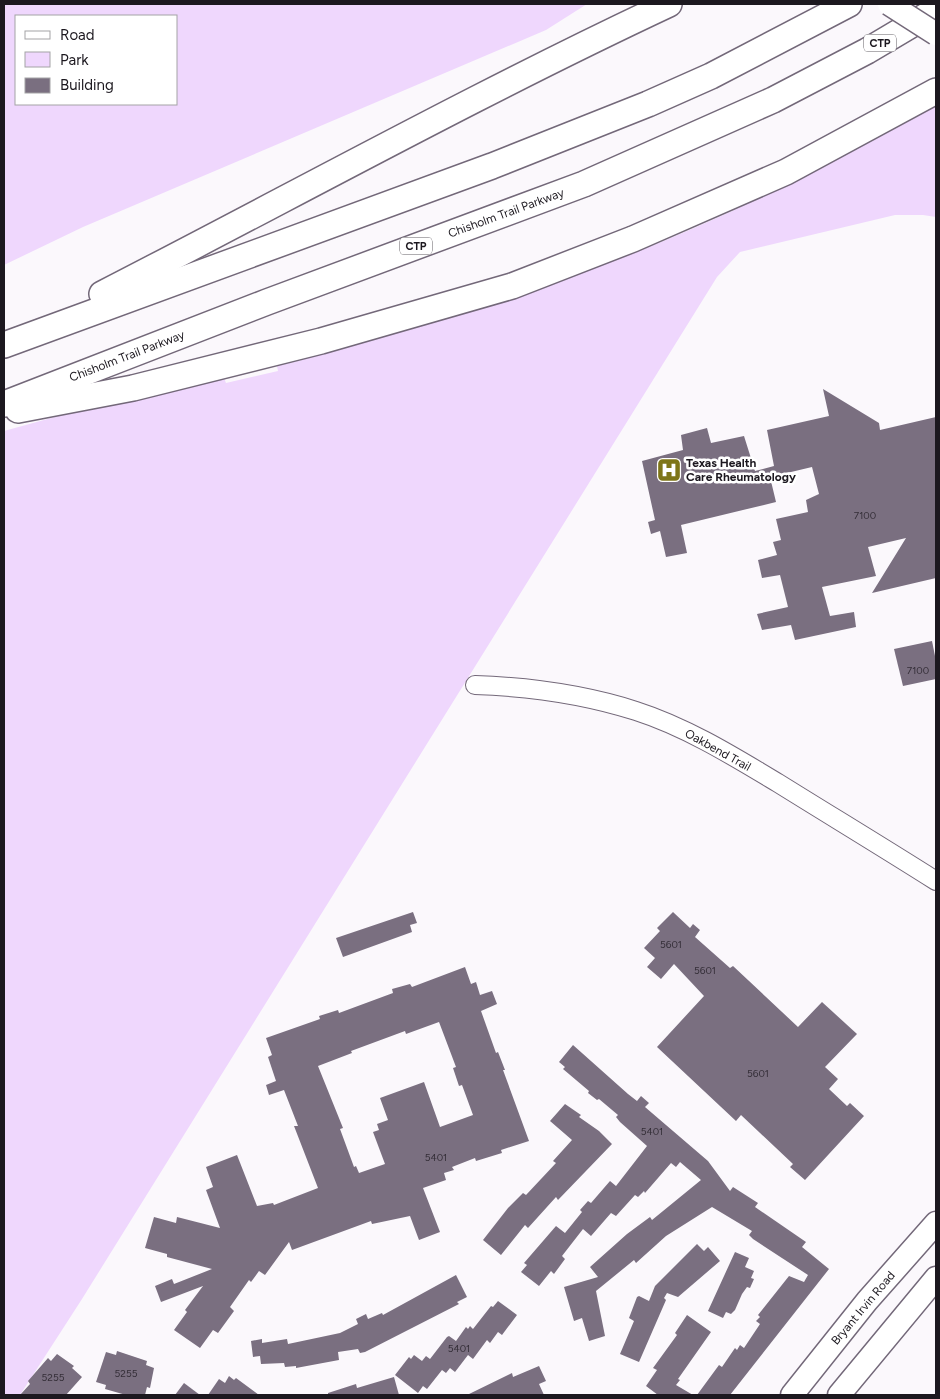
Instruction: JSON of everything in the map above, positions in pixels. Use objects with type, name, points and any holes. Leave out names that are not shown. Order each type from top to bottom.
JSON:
[{"type":"highway","points":[[5,344],[300,192],[484,93],[669,4]]},
{"type":"highway","points":[[5,344],[492,166],[639,108],[711,76],[850,4]]},
{"type":"highway","name":"Chisholm Trail Parkway","points":[[4,404],[276,298],[584,184],[774,100],[867,51],[936,10]]},
{"type":"highway","points":[[4,413],[133,388],[320,341],[512,286],[616,246],[778,176],[936,91]]},
{"type":"main road","points":[[889,4],[936,34]]},
{"type":"main road","name":"Bryant Irvin Road","points":[[792,1395],[867,1301],[932,1234]]},
{"type":"main road","points":[[839,1395],[936,1278]]},
{"type":"street","name":"Oakbend Trail","points":[[475,685],[532,688],[578,696],[637,711],[683,730],[729,754],[936,881]]},
{"type":"green space","points":[[4,4],[587,4],[546,30],[83,227],[4,265]]},
{"type":"green space","points":[[936,106],[936,217],[895,215],[740,252],[717,277],[82,1299],[20,1395],[4,1395],[4,431],[102,404],[224,378],[226,383],[278,371],[277,366],[302,360],[321,351],[471,308],[609,263],[752,202]]},
{"type":"building","points":[[823,389],[879,423],[880,430],[936,417],[936,578],[872,593],[906,538],[868,547],[876,576],[822,587],[830,616],[854,612],[856,627],[795,640],[791,625],[762,630],[757,614],[788,607],[780,575],[762,578],[758,560],[777,555],[773,542],[781,540],[776,519],[808,512],[806,500],[819,494],[812,467],[770,477],[776,502],[681,525],[687,553],[666,557],[660,531],[651,534],[648,522],[655,520],[642,461],[683,450],[681,435],[707,428],[711,443],[744,436],[755,471],[774,466],[767,430],[829,416]]},
{"type":"building","points":[[932,641],[936,661],[936,679],[903,686],[894,649]]},
{"type":"building","points":[[413,912],[417,923],[410,925],[412,932],[343,957],[336,938]]},
{"type":"building","points":[[673,912],[690,928],[693,924],[700,930],[695,937],[730,968],[733,966],[798,1027],[822,1002],[857,1034],[825,1067],[838,1079],[829,1089],[847,1106],[850,1103],[864,1116],[805,1180],[790,1167],[793,1164],[741,1115],[736,1121],[657,1047],[704,996],[674,964],[661,979],[647,967],[655,958],[644,948],[660,931],[657,928]]},
{"type":"building","points":[[465,967],[471,984],[476,982],[480,995],[492,991],[497,1004],[481,1011],[496,1053],[498,1052],[505,1070],[503,1070],[529,1141],[501,1150],[502,1153],[476,1161],[475,1158],[452,1167],[454,1170],[444,1173],[446,1180],[423,1188],[440,1232],[419,1240],[410,1216],[372,1224],[371,1221],[292,1250],[289,1242],[265,1275],[259,1271],[251,1282],[249,1280],[230,1307],[234,1311],[218,1333],[213,1330],[200,1348],[174,1330],[187,1312],[185,1310],[203,1286],[161,1302],[155,1286],[172,1279],[174,1284],[212,1269],[167,1257],[167,1254],[145,1248],[154,1217],[176,1223],[177,1217],[220,1228],[206,1190],[213,1187],[206,1167],[237,1155],[257,1206],[273,1203],[274,1205],[318,1188],[294,1126],[298,1126],[284,1090],[269,1095],[266,1085],[276,1081],[268,1057],[272,1055],[266,1038],[320,1019],[319,1016],[338,1010],[339,1013],[393,993],[392,989],[410,984],[412,987]],"holes":[[[439,1022],[456,1067],[453,1068],[459,1086],[462,1085],[473,1115],[440,1127],[424,1082],[380,1098],[388,1120],[377,1124],[379,1130],[373,1132],[385,1164],[359,1173],[356,1166],[354,1167],[340,1129],[343,1128],[318,1066],[352,1053],[351,1051],[405,1031],[406,1034]]]},
{"type":"building","points":[[573,1045],[637,1101],[641,1096],[649,1103],[645,1107],[708,1161],[730,1191],[733,1187],[758,1203],[755,1207],[806,1242],[802,1247],[829,1269],[730,1395],[697,1395],[719,1365],[722,1367],[735,1348],[737,1350],[740,1345],[744,1348],[760,1324],[756,1321],[760,1317],[758,1315],[789,1276],[804,1282],[808,1275],[753,1239],[749,1235],[752,1231],[712,1207],[666,1236],[636,1263],[634,1260],[596,1291],[605,1336],[589,1341],[582,1318],[574,1321],[564,1287],[598,1277],[590,1267],[627,1234],[650,1217],[652,1220],[701,1180],[680,1162],[676,1167],[671,1163],[645,1193],[644,1191],[638,1197],[635,1195],[616,1216],[611,1213],[591,1236],[583,1229],[562,1256],[565,1259],[554,1274],[551,1271],[539,1286],[521,1272],[527,1265],[524,1263],[556,1226],[565,1233],[582,1212],[580,1210],[588,1201],[591,1203],[610,1181],[616,1186],[647,1146],[620,1122],[616,1117],[618,1115],[599,1099],[597,1100],[588,1093],[589,1091],[563,1069],[565,1067],[559,1062]]},
{"type":"building","points":[[565,1104],[581,1115],[579,1117],[599,1131],[612,1144],[558,1200],[556,1197],[528,1228],[525,1225],[501,1255],[483,1240],[508,1208],[523,1193],[526,1195],[556,1163],[553,1161],[572,1140],[550,1121]]},
{"type":"building","points":[[697,1244],[704,1251],[708,1247],[720,1261],[678,1297],[667,1293],[664,1298],[666,1300],[639,1362],[620,1354],[634,1321],[629,1318],[637,1297],[639,1296],[649,1301],[655,1286]]},
{"type":"building","points":[[735,1252],[749,1258],[745,1267],[754,1271],[751,1278],[754,1279],[750,1288],[747,1287],[742,1294],[735,1310],[731,1314],[726,1312],[723,1318],[708,1311]]},
{"type":"building","points":[[456,1275],[467,1297],[457,1302],[459,1304],[365,1352],[360,1353],[358,1349],[338,1352],[339,1360],[296,1368],[296,1366],[285,1367],[284,1363],[261,1364],[260,1356],[253,1357],[251,1341],[262,1339],[262,1343],[287,1339],[288,1344],[340,1333],[358,1324],[356,1319],[366,1314],[368,1319],[382,1313],[383,1315]]},
{"type":"building","points":[[498,1301],[517,1315],[502,1335],[498,1332],[490,1343],[487,1340],[473,1359],[468,1355],[455,1372],[450,1368],[446,1373],[442,1370],[427,1389],[423,1386],[418,1393],[395,1375],[409,1357],[411,1359],[414,1355],[422,1361],[426,1356],[430,1359],[447,1337],[449,1336],[456,1341],[466,1327],[468,1329],[470,1326],[473,1329],[491,1306],[493,1307]]},
{"type":"building","points":[[687,1315],[711,1332],[678,1379],[680,1380],[676,1385],[693,1395],[658,1395],[646,1386],[657,1370],[653,1368],[677,1335],[675,1333]]},
{"type":"building","points":[[117,1351],[147,1361],[146,1365],[154,1368],[150,1388],[147,1387],[145,1395],[126,1395],[105,1389],[106,1385],[96,1382],[106,1352],[116,1355]]},
{"type":"building","points":[[57,1354],[74,1366],[72,1368],[82,1377],[66,1395],[20,1395],[30,1384],[28,1381],[48,1358],[51,1361]]},
{"type":"building","points":[[539,1366],[546,1381],[539,1384],[544,1395],[467,1395],[512,1373],[513,1377]]},
{"type":"building","points":[[229,1376],[234,1380],[236,1378],[259,1395],[208,1395],[219,1379],[225,1383]]},
{"type":"building","points":[[394,1377],[399,1395],[328,1395],[328,1393],[356,1384],[357,1388]]},
{"type":"building","points":[[184,1383],[200,1395],[175,1395]]},
{"type":"place","name":"Texas Health Care Rheumatology","points":[[669,470]]}]
